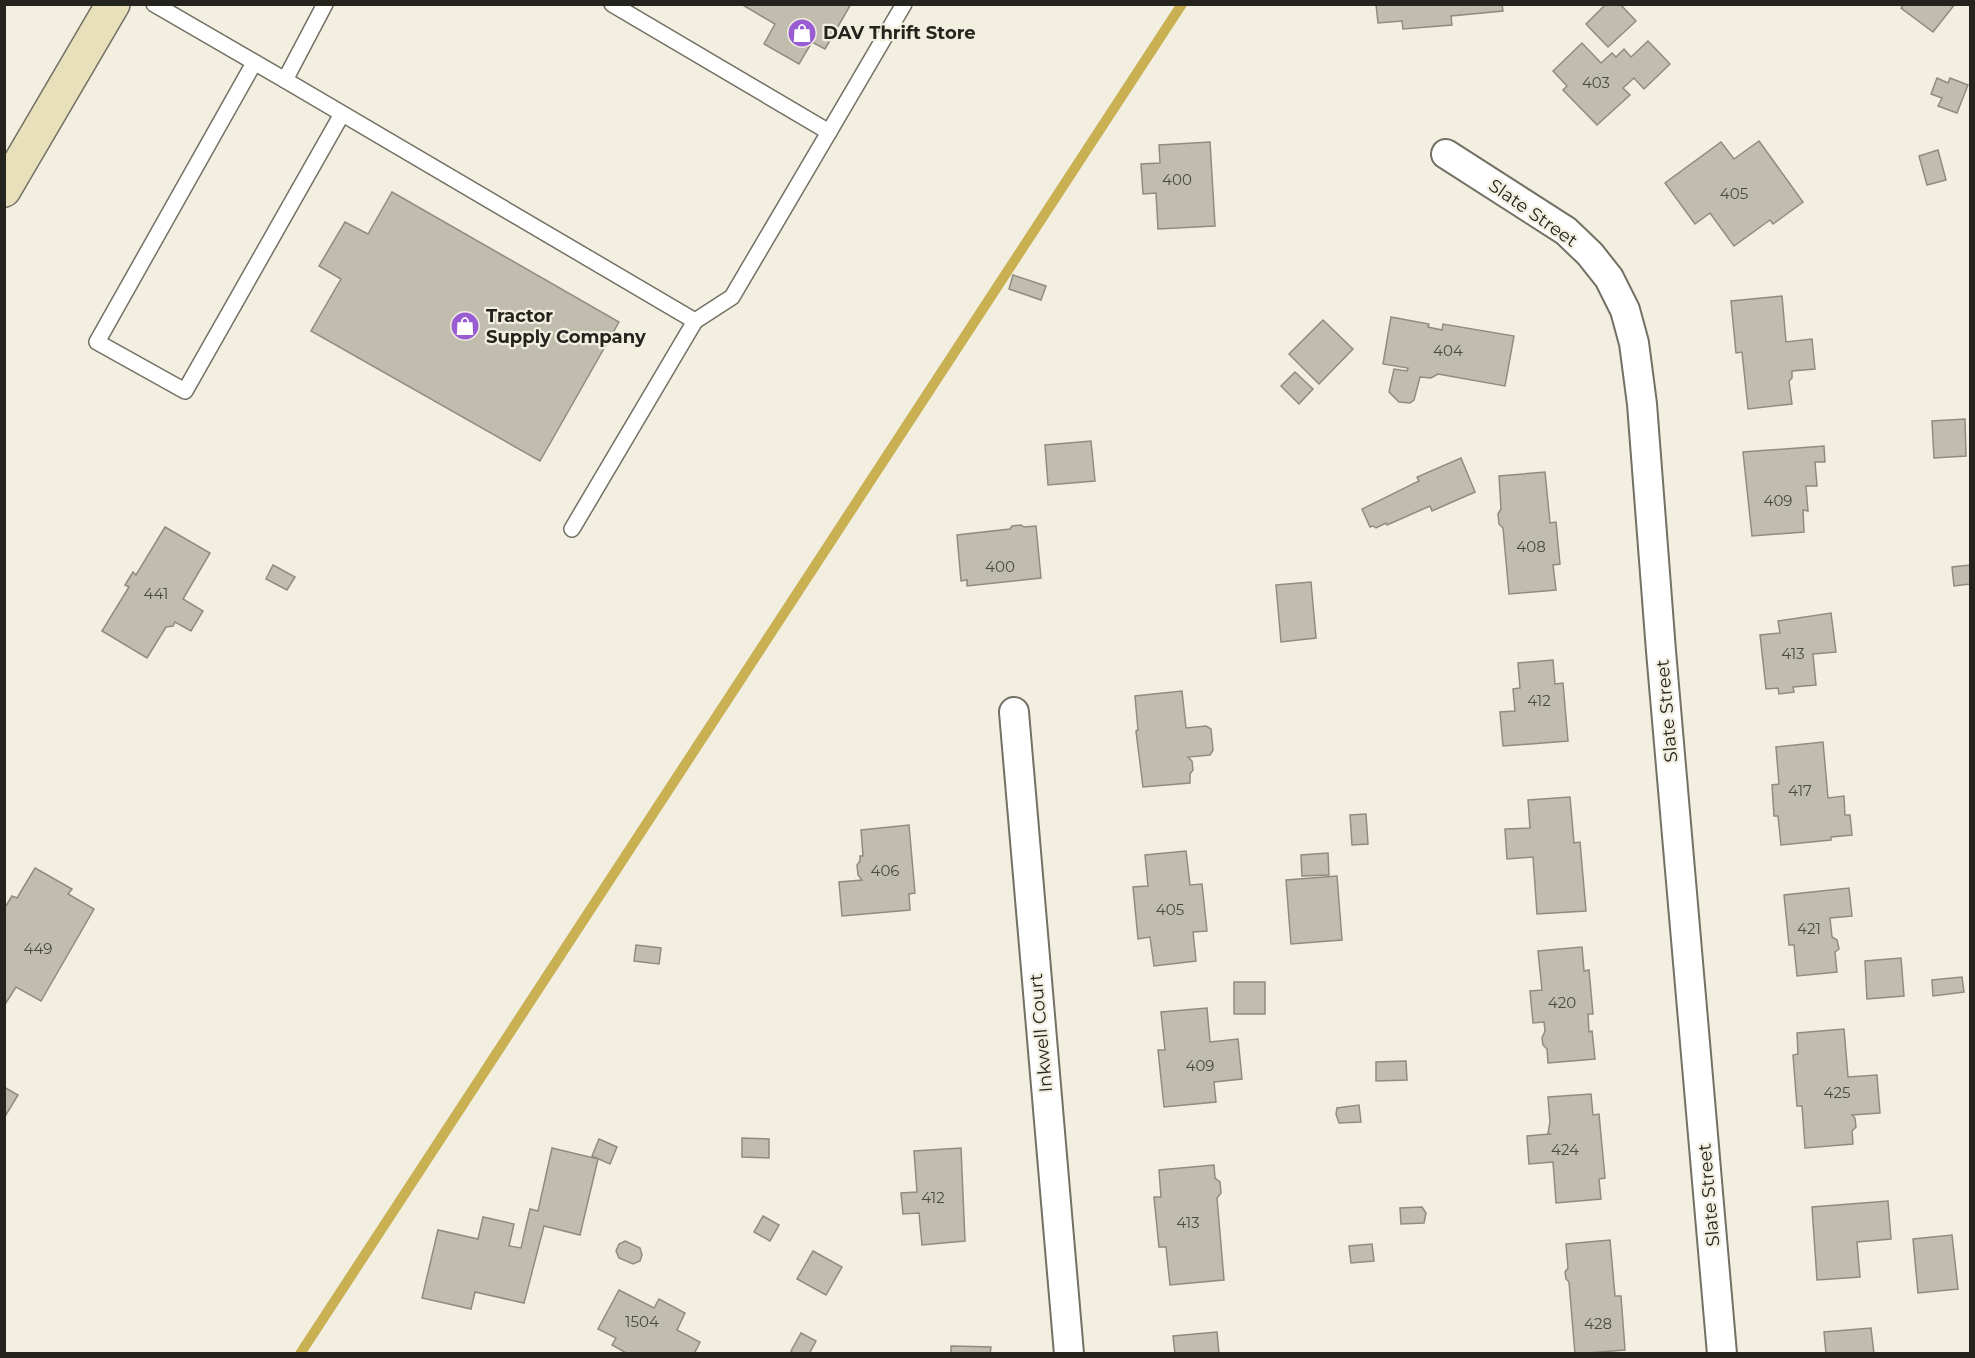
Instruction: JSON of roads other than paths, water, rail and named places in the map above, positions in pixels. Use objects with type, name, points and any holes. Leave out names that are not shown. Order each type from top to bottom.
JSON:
[{"type":"main road","points":[[4,190],[114,4]]},
{"type":"street","name":"Slate Street","points":[[1446,154],[1566,231],[1590,254],[1609,278],[1625,310],[1634,343],[1642,404],[1661,651],[1722,1353]]},
{"type":"street","name":"Inkwell Court","points":[[1014,712],[1069,1353]]},
{"type":"lane","points":[[154,4],[695,321]]},
{"type":"lane","points":[[285,80],[325,4]]},
{"type":"lane","points":[[612,4],[829,132]]},
{"type":"lane","points":[[572,529],[695,321],[732,297],[904,4]]},
{"type":"lane","points":[[254,63],[97,342],[185,391],[342,114]]},
{"type":"waterway","points":[[300,1354],[1182,4]]},
{"type":"place","name":"DAV Thrift Store","points":[[802,33]]},
{"type":"place","name":"Tractor Supply Company","points":[[465,326]]}]
